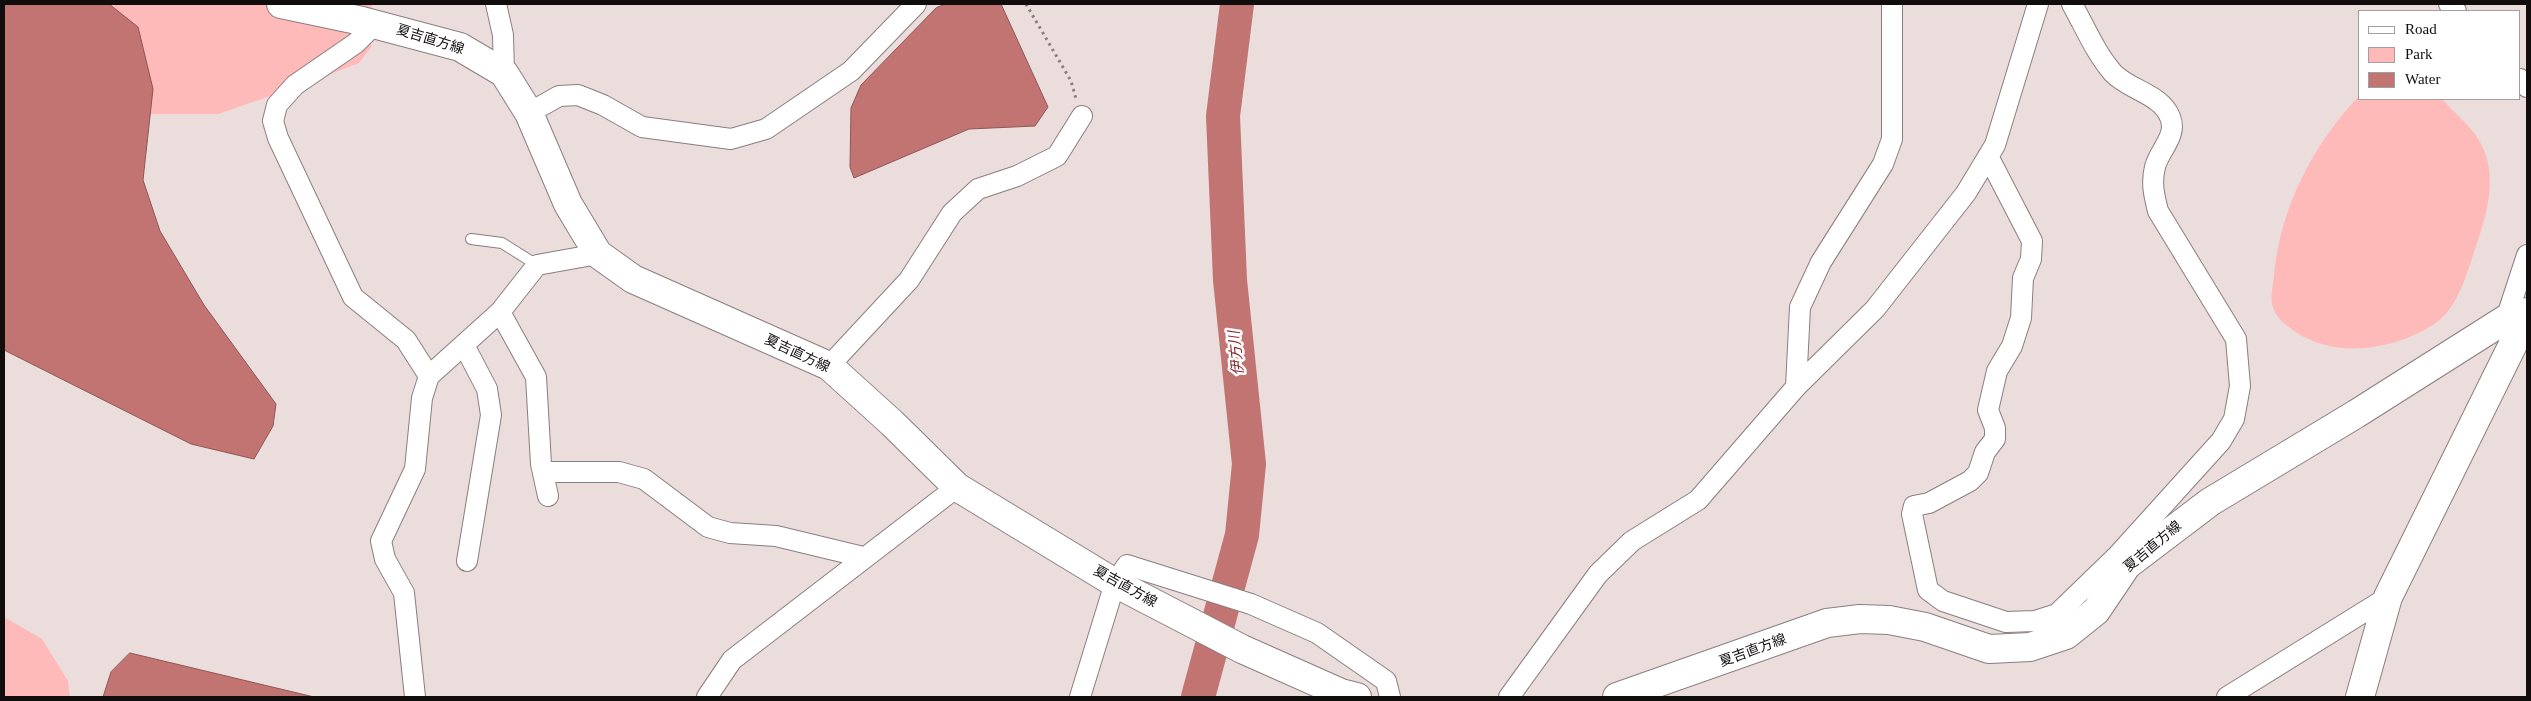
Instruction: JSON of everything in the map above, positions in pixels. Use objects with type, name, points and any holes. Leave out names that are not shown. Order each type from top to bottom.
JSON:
[{"type":"main road","name":"夏吉直方線","points":[[281,4],[375,24],[460,46],[504,73],[529,113],[568,204],[598,254],[634,279],[829,366],[892,423],[958,487],[1115,583],[1242,648],[1341,693],[1358,697]]},
{"type":"main road","name":"夏吉直方線","points":[[1617,697],[1827,623],[1860,619],[1889,620],[1925,627],[1989,649],[2030,647],[2066,635],[2096,611],[2122,560],[2210,502],[2520,316]]},
{"type":"main road","points":[[2360,697],[2388,597],[2520,316]]},
{"type":"street","points":[[496,4],[503,35],[504,73]]},
{"type":"street","points":[[529,113],[558,96],[578,95],[604,105],[642,127],[731,139],[766,129],[851,71],[916,4]]},
{"type":"street","points":[[1796,387],[1800,307],[1821,262],[1883,164],[1892,139],[1892,4]]},
{"type":"street","points":[[1509,697],[1598,574],[1632,541],[1698,500],[1796,387],[1874,309],[1966,193],[1995,146],[2038,4]]},
{"type":"street","points":[[1988,156],[2032,241],[2031,260],[2022,278],[2021,318],[2012,346],[1997,371],[1988,410],[1996,428],[1995,439],[1984,452],[1978,473],[1970,481],[1929,503],[1914,506],[1912,514],[1928,590],[1943,601],[2006,622],[2035,621],[2057,614],[2122,560],[2221,441],[2234,419],[2240,386],[2236,339],[2158,211],[2152,188],[2156,165],[2172,134],[2171,117],[2160,104],[2115,74],[2096,50],[2072,4]]},
{"type":"street","points":[[375,24],[356,43],[295,84],[277,106],[272,121],[278,138],[353,297],[406,340],[429,376]]},
{"type":"street","points":[[829,366],[909,280],[952,213],[978,188],[1017,176],[1057,156],[1082,116]]},
{"type":"street","points":[[415,697],[404,593],[384,559],[381,541],[415,470],[422,398],[429,376],[500,312],[537,265],[598,254]]},
{"type":"street","points":[[2520,316],[2527,255]]},
{"type":"street","points":[[500,312],[536,377],[543,472],[548,496]]},
{"type":"street","points":[[464,345],[487,389],[491,415],[467,561]]},
{"type":"street","points":[[543,472],[619,472],[644,479],[708,527],[730,533],[776,536],[863,557]]},
{"type":"street","points":[[707,697],[732,660],[863,557],[958,487]]},
{"type":"street","points":[[1080,697],[1115,583],[1127,565],[1251,604],[1317,633],[1386,680],[1390,697]]},
{"type":"street","points":[[2227,697],[2388,597]]},
{"type":"lane","points":[[471,239],[502,243],[537,265]]},
{"type":"path","points":[[1026,4],[1071,82],[1082,116]]},
{"type":"green space","points":[[44,4],[371,4],[374,16],[371,47],[359,63],[218,114],[152,114],[93,102]]},
{"type":"green space","points":[[2358,97],[2358,100],[2442,100],[2467,124],[2480,142],[2486,156],[2489,172],[2490,187],[2485,218],[2469,268],[2451,308],[2437,322],[2421,332],[2385,345],[2366,348],[2328,346],[2311,340],[2282,322],[2272,302],[2277,251],[2291,202],[2314,156],[2343,114]]},
{"type":"green space","points":[[4,617],[42,639],[68,681],[70,697],[4,697]]},
{"type":"water","points":[[4,4],[109,4],[138,27],[153,89],[143,180],[160,231],[204,305],[276,404],[273,426],[254,459],[191,444],[4,350]]},
{"type":"water","points":[[946,4],[1001,4],[1048,107],[1035,126],[969,129],[854,178],[850,167],[851,108],[861,85],[936,8]]},
{"type":"water","points":[[130,653],[314,697],[103,697],[111,672]]},
{"type":"waterway","name":"伊方川","points":[[1198,697],[1242,535],[1249,464],[1230,280],[1223,116],[1237,4]]}]
